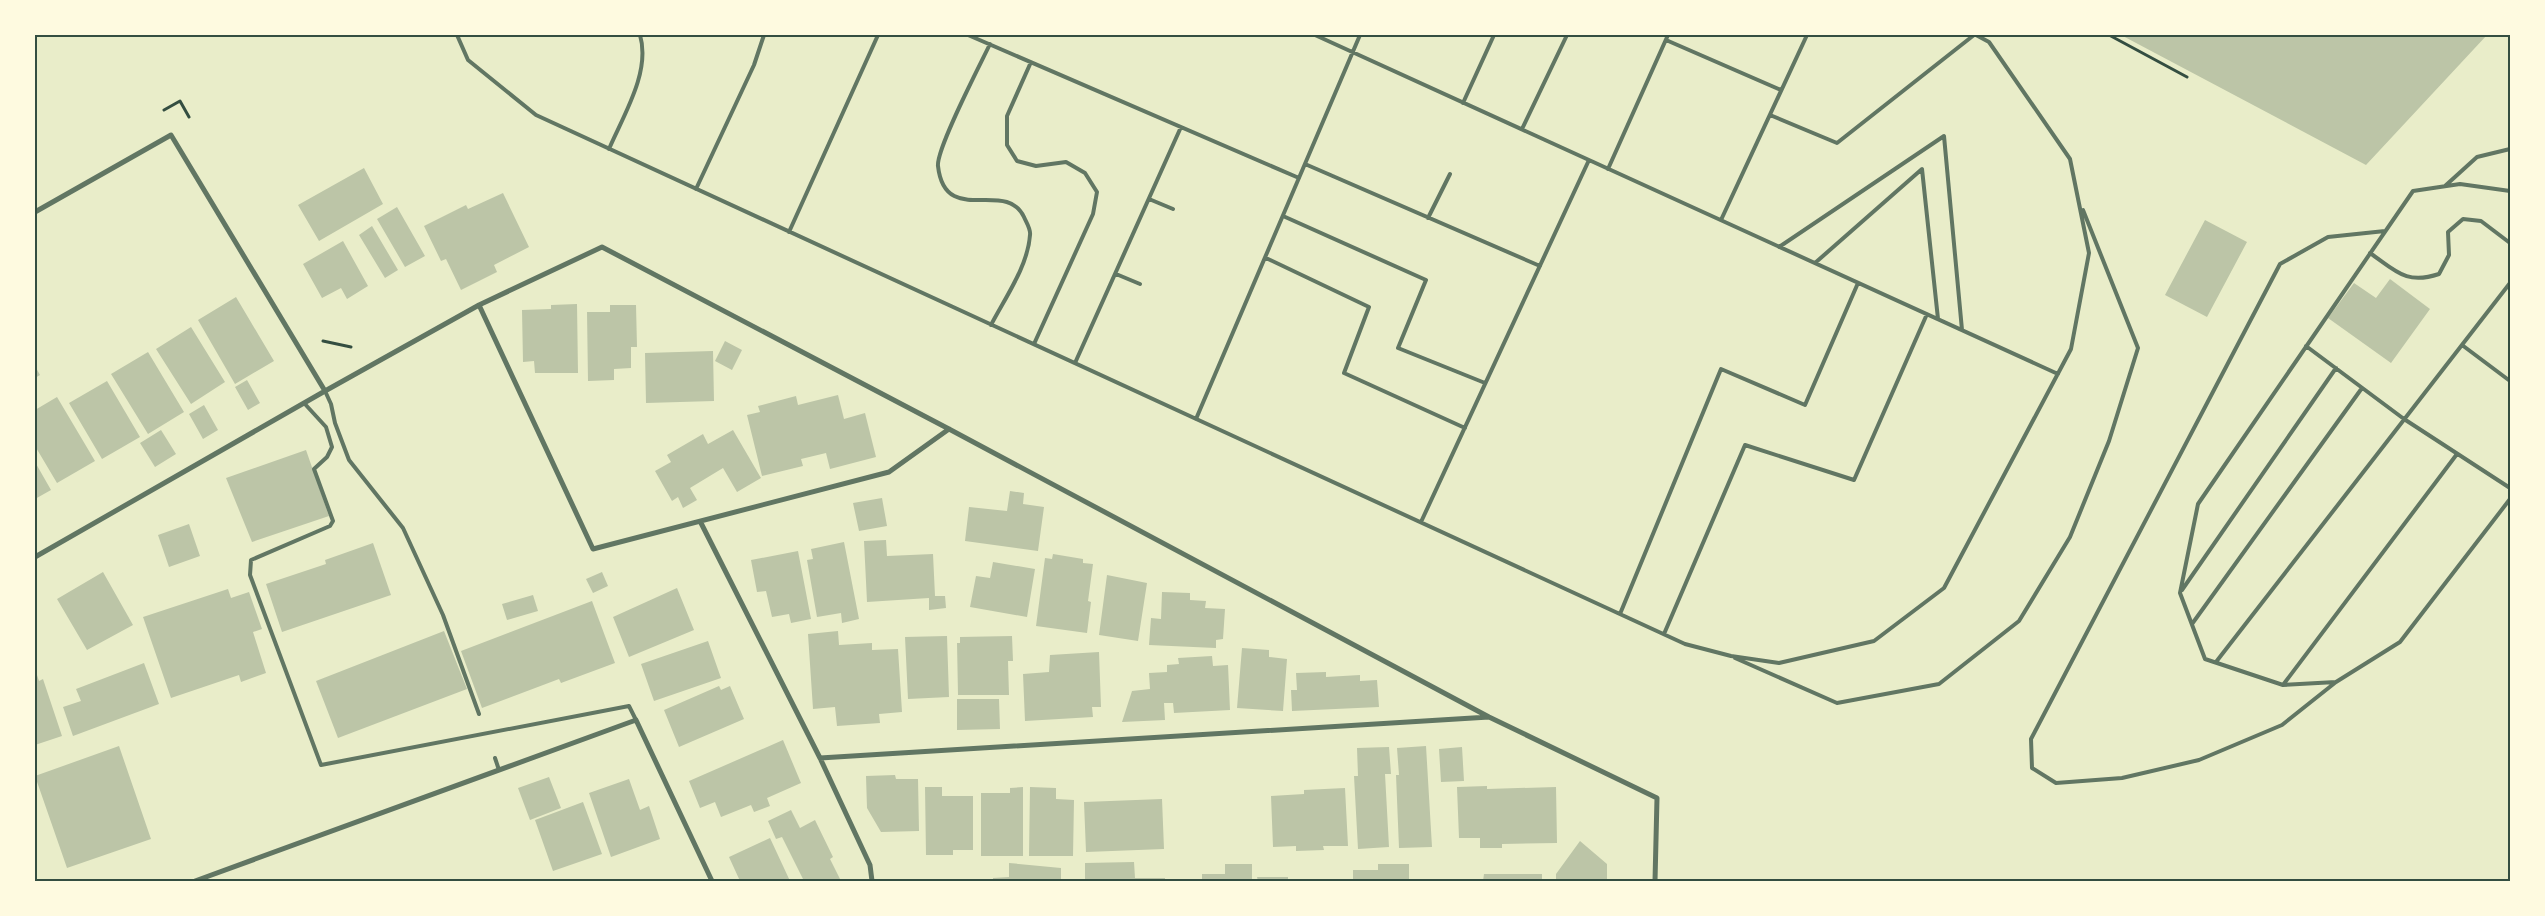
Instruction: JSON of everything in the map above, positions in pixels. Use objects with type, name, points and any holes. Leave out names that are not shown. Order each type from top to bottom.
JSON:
[{"type":"street","points":[[35,212],[171,135],[325,392]]},
{"type":"street","points":[[35,557],[479,305],[602,247],[949,428],[1489,717],[1657,798],[1655,881]]},
{"type":"street","points":[[479,305],[593,549],[701,523],[889,472],[949,428]]},
{"type":"street","points":[[701,523],[820,758],[870,865],[872,881]]},
{"type":"street","points":[[820,758],[1489,717]]},
{"type":"street","points":[[195,881],[636,720],[712,881]]},
{"type":"lane","points":[[457,35],[468,60],[536,116],[1685,644],[1731,656],[1779,663],[1874,641],[1944,588],[2071,348],[2089,253],[2070,160],[1989,42],[1975,35],[1838,143],[1770,114]]},
{"type":"lane","points":[[609,149],[636,86],[644,49],[640,35]]},
{"type":"lane","points":[[696,189],[754,65],[764,35]]},
{"type":"lane","points":[[789,232],[878,35]]},
{"type":"lane","points":[[968,35],[1299,178]]},
{"type":"lane","points":[[1315,35],[2058,374]]},
{"type":"lane","points":[[1196,419],[1360,35]]},
{"type":"lane","points":[[1463,102],[1494,35]]},
{"type":"lane","points":[[1522,129],[1567,35]]},
{"type":"lane","points":[[1608,169],[1668,35]]},
{"type":"lane","points":[[1721,220],[1807,35]]},
{"type":"lane","points":[[1666,40],[1781,90]]},
{"type":"lane","points":[[990,44],[943,146],[938,164],[943,185],[952,196],[975,202],[1003,199],[1021,212],[1031,233],[1023,262],[991,325]]},
{"type":"lane","points":[[1031,62],[1008,116],[1007,144],[1017,161],[1036,166],[1066,162],[1085,173],[1097,192],[1093,214],[1034,344]]},
{"type":"lane","points":[[1075,363],[1181,127]]},
{"type":"lane","points":[[1779,247],[1944,136],[1962,330]]},
{"type":"lane","points":[[2445,186],[2476,157],[2510,148]]},
{"type":"lane","points":[[1421,522],[1589,160]]},
{"type":"lane","points":[[1305,164],[1540,266]]},
{"type":"lane","points":[[1815,263],[1922,169],[1938,319]]},
{"type":"lane","points":[[1428,218],[1450,174]]},
{"type":"lane","points":[[2336,682],[2283,685],[2205,659],[2180,593],[2198,504],[2413,191],[2460,184],[2510,191]]},
{"type":"lane","points":[[1149,199],[1173,209]]},
{"type":"lane","points":[[1731,656],[1837,703],[1939,684],[2019,621],[2070,537],[2109,441],[2138,348],[2079,201]]},
{"type":"lane","points":[[1283,216],[1426,280],[1398,348],[1485,383]]},
{"type":"lane","points":[[2370,253],[2403,277],[2423,280],[2439,274],[2449,254],[2448,232],[2463,219],[2481,221],[2510,243]]},
{"type":"lane","points":[[2385,231],[2328,237],[2280,264],[2031,739],[2032,768],[2056,783],[2122,778],[2199,760],[2282,725],[2336,682],[2400,642],[2510,499]]},
{"type":"lane","points":[[1266,258],[1369,307],[1344,373],[1465,428]]},
{"type":"lane","points":[[1116,274],[1140,284]]},
{"type":"lane","points":[[1620,614],[1721,370],[1805,405],[1858,282]]},
{"type":"lane","points":[[2216,662],[2510,283]]},
{"type":"lane","points":[[1664,634],[1745,446],[1854,480],[1928,314]]},
{"type":"lane","points":[[2462,345],[2510,381]]},
{"type":"lane","points":[[2306,346],[2404,419],[2510,488]]},
{"type":"lane","points":[[2180,593],[2336,368]]},
{"type":"lane","points":[[2192,624],[2362,388]]},
{"type":"lane","points":[[325,392],[331,404],[334,422],[349,460],[403,528],[443,615],[479,714]]},
{"type":"lane","points":[[304,403],[326,427],[332,447],[327,457],[314,469],[333,521],[330,526],[252,560],[250,575],[321,765],[629,706],[636,720]]},
{"type":"lane","points":[[2283,685],[2457,454]]},
{"type":"lane","points":[[495,758],[499,770]]},
{"type":"path","points":[[2109,35],[2187,77]]},
{"type":"building","points":[[2121,35],[2487,35],[2366,165]]},
{"type":"building","points":[[364,168],[383,204],[319,241],[298,205]]},
{"type":"building","points":[[503,193],[529,247],[494,265],[497,272],[461,290],[446,259],[441,261],[424,226],[466,205],[468,209]]},
{"type":"building","points":[[397,207],[425,256],[405,267],[377,219]]},
{"type":"building","points":[[2205,220],[2247,242],[2207,317],[2165,295]]},
{"type":"building","points":[[372,226],[398,270],[385,278],[359,235]]},
{"type":"building","points":[[343,241],[368,286],[347,299],[341,288],[322,298],[303,264]]},
{"type":"building","points":[[2390,279],[2430,309],[2391,363],[2328,318],[2354,283],[2376,298]]},
{"type":"building","points":[[236,297],[274,361],[235,384],[198,320]]},
{"type":"building","points":[[577,304],[578,373],[535,373],[534,361],[523,362],[522,310],[551,309],[551,305]]},
{"type":"building","points":[[610,305],[636,305],[637,347],[631,347],[631,368],[614,369],[614,380],[588,381],[587,312],[610,312]]},
{"type":"building","points":[[191,327],[225,382],[191,404],[156,349]]},
{"type":"building","points":[[725,341],[742,350],[732,370],[715,361]]},
{"type":"building","points":[[713,351],[714,401],[646,403],[645,353]]},
{"type":"building","points":[[148,352],[184,412],[148,434],[111,374]]},
{"type":"building","points":[[35,366],[40,375],[35,378]]},
{"type":"building","points":[[247,380],[260,403],[248,410],[235,387]]},
{"type":"building","points":[[107,381],[140,437],[102,459],[69,403]]},
{"type":"building","points":[[838,395],[844,419],[865,413],[876,457],[830,469],[826,453],[801,459],[803,466],[762,476],[747,415],[760,412],[758,406],[796,396],[798,405]]},
{"type":"building","points":[[57,397],[95,461],[57,483],[35,446],[35,410]]},
{"type":"building","points":[[204,405],[218,430],[203,439],[189,414]]},
{"type":"building","points":[[161,430],[176,454],[155,467],[140,443]]},
{"type":"building","points":[[733,430],[761,478],[737,492],[723,468],[690,488],[697,500],[683,508],[678,497],[672,501],[655,471],[671,462],[667,455],[703,434],[708,444]]},
{"type":"building","points":[[306,450],[329,516],[252,542],[226,478]]},
{"type":"building","points":[[35,462],[51,490],[35,499]]},
{"type":"building","points":[[1010,491],[1024,493],[1023,504],[1044,507],[1038,551],[965,541],[969,507],[1007,511]]},
{"type":"building","points":[[882,498],[887,526],[859,531],[853,503]]},
{"type":"building","points":[[189,524],[200,556],[169,567],[158,535]]},
{"type":"building","points":[[886,540],[887,556],[933,554],[935,596],[945,596],[946,608],[929,610],[929,598],[867,602],[864,541]]},
{"type":"building","points":[[844,542],[859,619],[842,623],[841,613],[817,617],[807,560],[813,559],[811,549]]},
{"type":"building","points":[[373,543],[391,595],[282,632],[266,584],[326,564],[325,560]]},
{"type":"building","points":[[798,551],[811,619],[791,623],[789,614],[772,617],[766,591],[757,592],[751,560]]},
{"type":"building","points":[[1053,554],[1083,559],[1083,563],[1093,564],[1088,601],[1091,602],[1087,633],[1036,626],[1045,558],[1052,559]]},
{"type":"building","points":[[993,562],[1035,569],[1027,617],[970,607],[976,576],[990,578]]},
{"type":"building","points":[[103,572],[133,625],[87,650],[57,599]]},
{"type":"building","points":[[602,572],[608,586],[593,593],[586,579]]},
{"type":"building","points":[[1107,575],[1147,583],[1138,641],[1099,635]]},
{"type":"building","points":[[677,588],[694,630],[629,657],[613,617]]},
{"type":"building","points":[[228,589],[231,598],[249,592],[262,629],[253,632],[266,673],[241,682],[239,675],[171,698],[143,617]]},
{"type":"building","points":[[1162,592],[1190,593],[1190,600],[1206,601],[1205,608],[1225,609],[1223,639],[1216,640],[1216,648],[1149,645],[1151,618],[1161,619]]},
{"type":"building","points":[[533,595],[538,611],[507,620],[502,604]]},
{"type":"building","points":[[592,601],[615,663],[561,683],[559,679],[482,708],[461,651]]},
{"type":"building","points":[[444,631],[467,689],[338,738],[316,681]]},
{"type":"building","points":[[838,631],[839,645],[872,643],[872,650],[898,649],[902,712],[879,714],[880,723],[837,726],[835,707],[813,709],[808,634]]},
{"type":"building","points":[[947,636],[949,697],[908,699],[905,637]]},
{"type":"building","points":[[1012,636],[1013,661],[1008,661],[1009,695],[958,695],[957,643],[960,643],[960,637]]},
{"type":"building","points":[[708,641],[721,678],[654,701],[641,664]]},
{"type":"building","points":[[1242,648],[1269,650],[1269,657],[1287,659],[1283,711],[1237,708]]},
{"type":"building","points":[[1099,652],[1101,707],[1092,707],[1093,717],[1025,721],[1023,674],[1049,672],[1050,655]]},
{"type":"building","points":[[1212,656],[1213,666],[1228,665],[1230,710],[1174,713],[1173,703],[1164,703],[1165,720],[1122,722],[1132,691],[1150,689],[1149,673],[1167,672],[1167,665],[1179,664],[1178,658]]},
{"type":"building","points":[[144,663],[159,704],[73,736],[63,707],[81,701],[76,689]]},
{"type":"building","points":[[35,669],[39,681],[43,679],[62,736],[35,745]]},
{"type":"building","points":[[1326,672],[1326,677],[1360,675],[1360,681],[1377,680],[1379,707],[1292,711],[1291,690],[1297,690],[1296,673]]},
{"type":"building","points":[[719,686],[721,690],[730,686],[744,719],[679,747],[664,710]]},
{"type":"building","points":[[957,699],[999,699],[1000,729],[957,730]]},
{"type":"building","points":[[783,740],[801,783],[767,798],[770,806],[754,812],[751,805],[721,817],[715,802],[700,808],[689,781]]},
{"type":"building","points":[[119,746],[151,839],[67,868],[35,776]]},
{"type":"building","points":[[1426,746],[1432,847],[1399,848],[1396,775],[1399,775],[1397,748]]},
{"type":"building","points":[[1389,747],[1391,774],[1385,774],[1389,847],[1358,849],[1354,776],[1358,776],[1357,748]]},
{"type":"building","points":[[1462,747],[1464,781],[1441,782],[1439,749]]},
{"type":"building","points":[[895,775],[896,779],[918,779],[919,831],[881,832],[867,808],[866,776]]},
{"type":"building","points":[[549,777],[561,808],[530,820],[518,788]]},
{"type":"building","points":[[629,779],[640,810],[649,806],[660,839],[611,857],[589,793]]},
{"type":"building","points":[[1487,786],[1487,789],[1556,787],[1557,843],[1502,844],[1502,848],[1480,848],[1480,838],[1459,838],[1457,787]]},
{"type":"building","points":[[925,787],[942,787],[942,796],[973,796],[973,850],[953,850],[953,855],[926,855]]},
{"type":"building","points":[[1023,787],[1023,856],[981,856],[981,793],[1010,793],[1010,788]]},
{"type":"building","points":[[1030,787],[1056,788],[1056,799],[1074,800],[1073,856],[1029,856]]},
{"type":"building","points":[[1345,788],[1348,846],[1323,846],[1324,850],[1296,851],[1296,846],[1273,847],[1271,796],[1304,794],[1304,790]]},
{"type":"building","points":[[1162,799],[1164,849],[1086,852],[1084,802]]},
{"type":"building","points":[[583,802],[602,854],[553,871],[535,820]]},
{"type":"building","points":[[791,810],[800,828],[815,820],[833,857],[830,859],[841,881],[804,881],[782,837],[776,839],[768,821]]},
{"type":"building","points":[[770,838],[790,881],[740,881],[729,857]]},
{"type":"building","points":[[1580,841],[1607,864],[1607,881],[1556,881],[1556,874]]},
{"type":"building","points":[[1134,862],[1135,878],[1165,878],[1165,881],[1085,881],[1085,863]]},
{"type":"building","points":[[1009,863],[1061,868],[1061,879],[1063,881],[993,881],[993,878],[1009,877]]},
{"type":"building","points":[[1225,864],[1252,864],[1252,881],[1202,881],[1202,874],[1225,874]]},
{"type":"building","points":[[1378,864],[1409,864],[1409,881],[1353,881],[1353,870],[1378,870]]},
{"type":"building","points":[[1484,874],[1542,874],[1542,881],[1483,881]]},
{"type":"building","points":[[1257,877],[1288,877],[1288,881],[1258,881]]},
{"type":"building","points":[[903,879],[933,879],[933,881],[903,881]]}]
